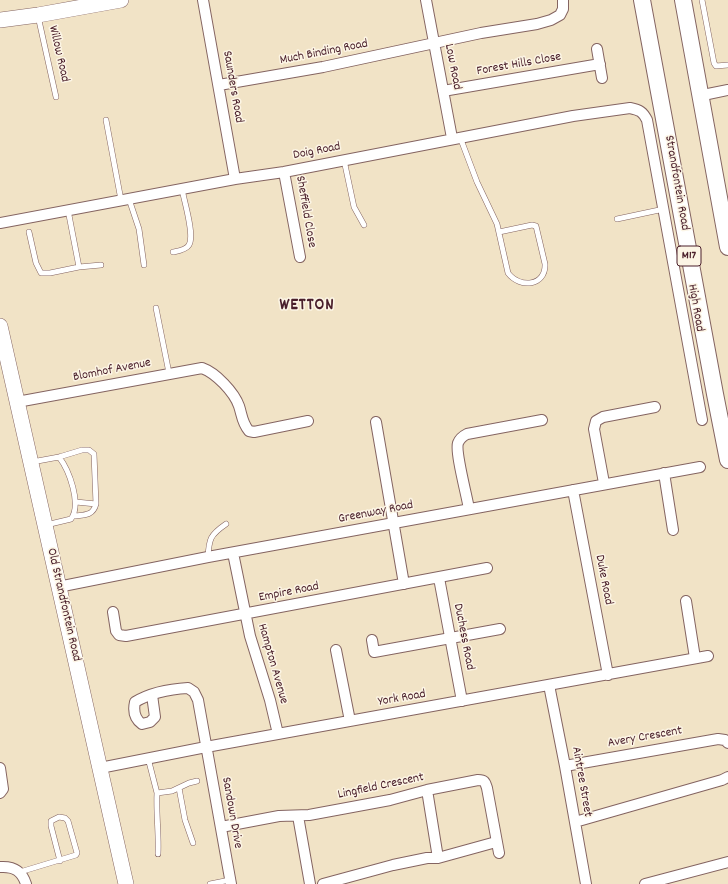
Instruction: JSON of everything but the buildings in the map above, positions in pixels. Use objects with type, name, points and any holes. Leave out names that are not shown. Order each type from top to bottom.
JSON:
[{"type":"main road","name":"Strandfontein Road","points":[[642,0],[714,394],[728,460]]},
{"type":"main road","points":[[683,0],[728,246]]},
{"type":"street","points":[[0,11],[68,0]]},
{"type":"street","points":[[0,20],[38,15],[121,0]]},
{"type":"street","name":"Saunders Road","points":[[203,0],[235,179]]},
{"type":"street","name":"Low Road","points":[[426,0],[443,91],[456,138]]},
{"type":"street","name":"Much Binding Road","points":[[219,86],[323,67],[551,20],[560,15],[563,9],[563,0]]},
{"type":"street","points":[[597,49],[602,78]]},
{"type":"street","name":"Forest Hills Close","points":[[443,91],[600,64]]},
{"type":"street","points":[[708,94],[728,90]]},
{"type":"street","name":"Doig Road","points":[[0,223],[235,179],[284,172],[573,116],[630,108],[638,110]]},
{"type":"street","name":"High Road","points":[[638,110],[642,112],[647,120],[702,420]]},
{"type":"street","name":"Sheffield Close","points":[[284,172],[300,257]]},
{"type":"street","name":"Old Strandfontein Road","points":[[0,326],[126,884]]},
{"type":"street","name":"Blomhof Avenue","points":[[17,402],[199,368],[206,369],[227,387],[234,396],[243,422],[250,431],[254,432],[308,421]]},
{"type":"street","points":[[604,483],[594,428],[596,421],[603,417],[655,407]]},
{"type":"street","points":[[469,509],[458,453],[459,441],[462,437],[467,434],[542,420]]},
{"type":"street","points":[[376,422],[404,584]]},
{"type":"street","name":"Greenway Road","points":[[58,586],[604,483],[700,467]]},
{"type":"street","points":[[664,473],[673,530]]},
{"type":"street","name":"Duke Road","points":[[573,490],[608,675]]},
{"type":"street","name":"Hampton Avenue","points":[[233,553],[250,636],[270,700],[278,734]]},
{"type":"street","name":"Empire Road","points":[[112,612],[116,631],[122,636],[487,568]]},
{"type":"street","name":"Duchess Road","points":[[439,578],[462,701]]},
{"type":"street","points":[[686,601],[695,658]]},
{"type":"street","points":[[372,640],[374,652],[500,629]]},
{"type":"street","points":[[336,650],[350,721]]},
{"type":"street","name":"York Road","points":[[100,768],[206,747],[708,656]]},
{"type":"street","name":"Aintree Street","points":[[549,685],[586,884]]},
{"type":"street","name":"Sandown Drive","points":[[152,695],[188,688],[194,692],[198,700],[230,882]]},
{"type":"street","name":"Avery Crescent","points":[[565,766],[718,738],[725,740],[728,743]]},
{"type":"street","points":[[0,768],[3,789],[0,793]]},
{"type":"street","points":[[575,822],[728,778]]},
{"type":"street","name":"Lingfield Crescent","points":[[221,827],[279,816],[298,816],[390,800],[427,790],[483,780],[487,788],[499,853]]},
{"type":"street","points":[[427,790],[438,858]]},
{"type":"street","points":[[298,816],[310,884]]},
{"type":"street","points":[[323,884],[393,865],[416,860],[438,858],[496,842]]},
{"type":"street","points":[[645,884],[728,862]]},
{"type":"street","points":[[0,867],[15,868],[24,877],[26,884]]},
{"type":"lane","points":[[702,0],[714,63],[716,66],[727,66]]},
{"type":"lane","name":"Willow Road","points":[[38,15],[56,97]]},
{"type":"lane","points":[[106,120],[125,200],[139,229],[144,265]]},
{"type":"lane","points":[[456,138],[499,232],[508,273],[517,281],[525,283],[533,282],[541,277],[545,264],[536,226],[532,225],[499,232]]},
{"type":"lane","points":[[344,160],[354,208],[364,225]]},
{"type":"lane","points":[[172,252],[185,249],[189,245],[191,239],[191,232],[182,189]]},
{"type":"lane","points":[[618,219],[664,209]]},
{"type":"lane","points":[[68,210],[79,267]]},
{"type":"lane","points":[[30,232],[36,263],[41,273],[50,274],[79,267],[101,265]]},
{"type":"lane","points":[[156,308],[169,373]]},
{"type":"lane","points":[[31,462],[59,457],[82,450],[89,450],[94,454],[96,504],[94,510],[86,514],[74,516],[71,519],[45,525]]},
{"type":"lane","points":[[59,457],[68,473],[76,502],[74,516]]},
{"type":"lane","points":[[76,502],[96,504]]},
{"type":"lane","points":[[208,557],[208,543],[211,537],[226,524]]},
{"type":"lane","points":[[148,758],[157,793],[156,808],[159,830],[158,854]]},
{"type":"lane","points":[[157,793],[172,791],[197,781]]},
{"type":"lane","points":[[179,788],[185,820],[193,843]]},
{"type":"lane","points":[[20,872],[60,861],[75,856],[77,853],[68,821],[65,818],[59,817],[51,821],[51,826],[60,861]]},
{"type":"lane","points":[[210,884],[230,882]]},
{"type":"district","name":"WETTON","points":[[307,307]]}]
